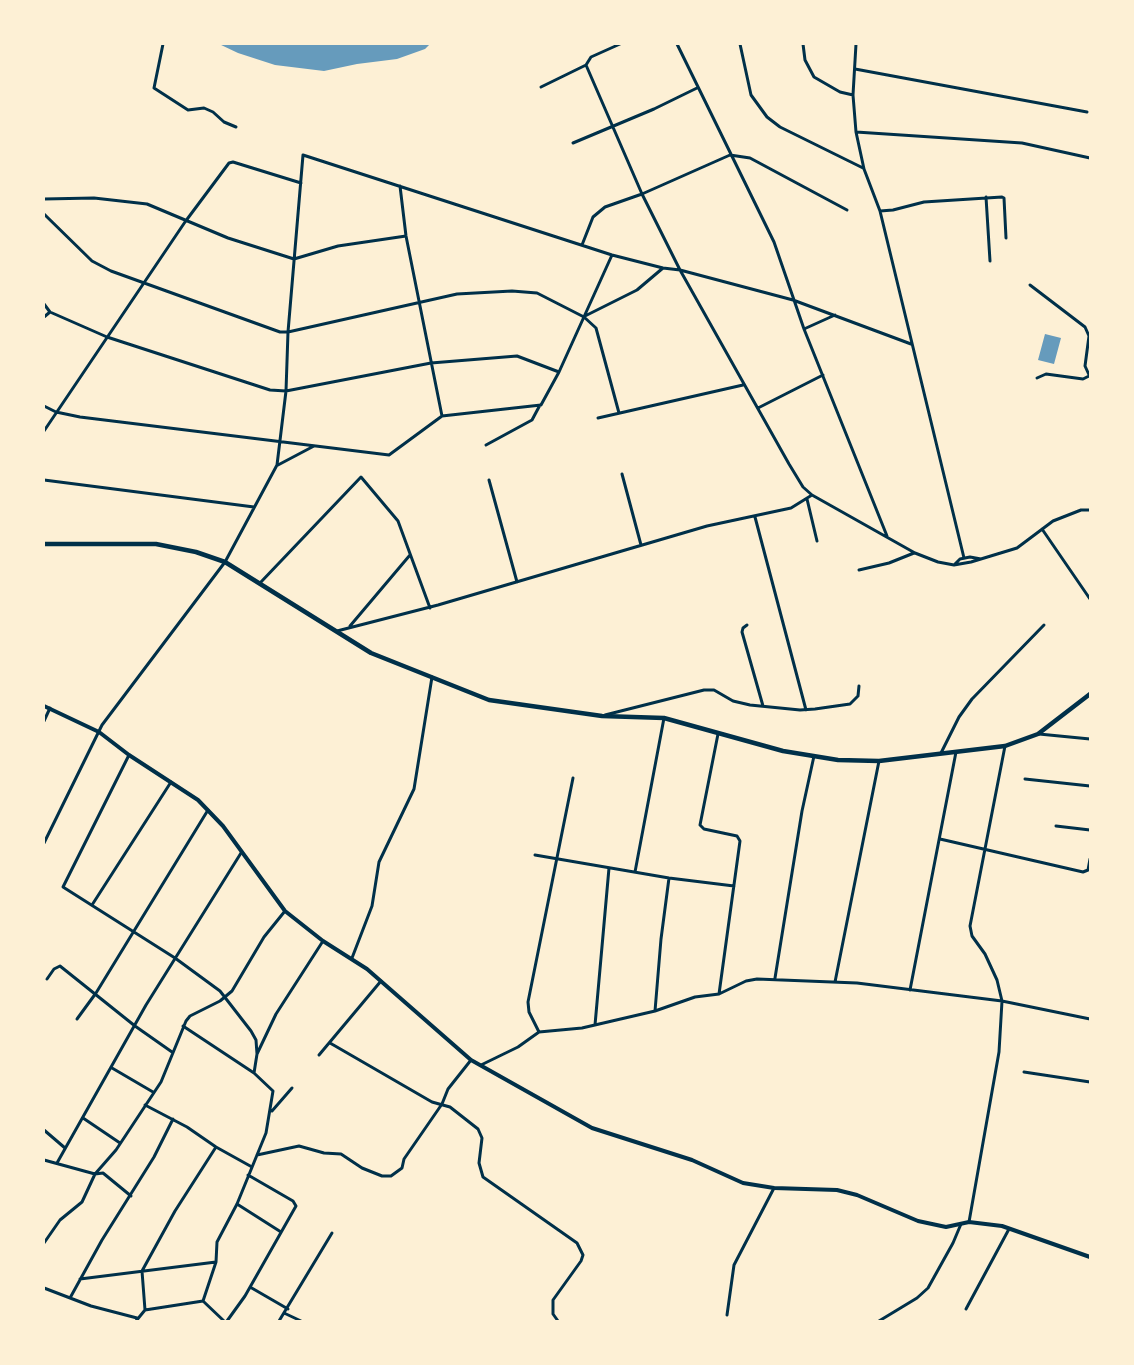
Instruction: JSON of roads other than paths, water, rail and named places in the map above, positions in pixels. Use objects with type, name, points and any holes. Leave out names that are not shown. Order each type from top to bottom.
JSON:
[{"type":"main road","points":[[44,544],[156,544],[196,552],[225,562],[371,653],[432,675],[488,700],[602,716],[664,718],[783,751],[814,756],[852,761],[879,761],[1005,746],[1038,734],[1090,694]]},
{"type":"street","points":[[163,44],[154,88],[188,110],[204,108],[236,127]]},
{"type":"street","points":[[542,87],[586,66],[591,57],[620,44]]},
{"type":"street","points":[[677,44],[774,242],[804,329],[888,536]]},
{"type":"street","points":[[740,44],[751,95],[767,117],[780,127],[864,169]]},
{"type":"street","points":[[803,44],[805,60],[814,77],[840,92],[853,95]]},
{"type":"street","points":[[856,44],[853,95],[856,132],[864,169],[880,211],[964,558]]},
{"type":"street","points":[[586,66],[614,125],[642,194],[680,270],[742,385],[758,408],[797,477],[812,495],[856,522],[888,536],[915,553],[938,562],[954,565],[982,559],[1023,545],[1053,521],[1081,510],[1090,510]]},
{"type":"street","points":[[855,69],[1086,112]]},
{"type":"street","points":[[574,143],[654,109],[697,88]]},
{"type":"street","points":[[856,132],[1022,143],[1090,158]]},
{"type":"street","points":[[44,844],[102,725],[225,562],[277,465],[286,391],[288,332],[304,155],[612,255],[663,268],[680,270],[793,300],[911,344]]},
{"type":"street","points":[[582,245],[593,217],[599,211],[730,155],[750,158],[847,210]]},
{"type":"street","points":[[44,431],[143,282],[230,162],[301,183]]},
{"type":"street","points":[[400,186],[406,236],[442,416]]},
{"type":"street","points":[[880,211],[893,210],[924,202],[999,196],[1004,198],[1006,238]]},
{"type":"street","points":[[986,197],[990,261]]},
{"type":"street","points":[[44,199],[126,200],[147,204],[185,222],[294,259],[338,246],[406,236]]},
{"type":"street","points":[[44,214],[92,261],[111,271],[262,326],[288,332],[457,294],[533,292],[584,316],[597,329],[619,413]]},
{"type":"street","points":[[486,446],[531,421],[545,400],[612,255]]},
{"type":"street","points":[[584,316],[637,290],[663,268]]},
{"type":"street","points":[[1030,285],[1085,327],[1089,336],[1084,362],[1090,376],[1083,379],[1046,374],[1037,378]]},
{"type":"street","points":[[44,304],[50,312],[107,337],[268,390],[286,391],[431,363],[518,356],[559,372]]},
{"type":"street","points":[[44,317],[50,312]]},
{"type":"street","points":[[804,329],[836,315]]},
{"type":"street","points":[[758,408],[823,375]]},
{"type":"street","points":[[598,418],[742,385]]},
{"type":"street","points":[[44,406],[56,412],[80,417],[232,435],[279,443],[389,455],[442,416],[541,405]]},
{"type":"street","points":[[277,465],[315,446]]},
{"type":"street","points":[[622,474],[641,546]]},
{"type":"street","points":[[260,583],[359,478],[364,479],[398,521],[430,608]]},
{"type":"street","points":[[44,480],[254,507]]},
{"type":"street","points":[[489,480],[517,582]]},
{"type":"street","points":[[337,631],[430,608],[707,526],[791,508],[812,495]]},
{"type":"street","points":[[807,499],[816,541]]},
{"type":"street","points":[[755,517],[806,710]]},
{"type":"street","points":[[1042,529],[1090,599]]},
{"type":"street","points":[[860,570],[889,563],[915,553]]},
{"type":"street","points":[[350,627],[410,555]]},
{"type":"street","points":[[954,565],[964,558],[982,559]]},
{"type":"street","points":[[747,625],[742,628],[742,632],[763,706]]},
{"type":"street","points":[[940,754],[959,717],[972,699],[1044,625]]},
{"type":"street","points":[[352,958],[372,906],[379,862],[414,789],[432,675]]},
{"type":"street","points":[[602,716],[704,690],[714,690],[741,703],[806,710],[850,704],[858,696],[859,686]]},
{"type":"street","points":[[44,706],[99,732],[208,810],[223,826],[285,911],[323,941],[352,958],[381,981],[471,1060],[592,1128],[692,1160],[743,1183],[774,1188],[837,1190],[857,1195],[918,1221],[946,1227],[969,1222],[1009,1228],[1090,1257]]},
{"type":"street","points":[[44,720],[50,708]]},
{"type":"street","points":[[635,872],[664,718]]},
{"type":"street","points":[[718,734],[701,819],[702,829],[739,837],[719,994]]},
{"type":"street","points":[[1038,734],[1090,739]]},
{"type":"street","points":[[969,1222],[999,1052],[1002,1001],[997,980],[985,954],[972,936],[970,926],[1005,746]]},
{"type":"street","points":[[910,990],[956,752]]},
{"type":"street","points":[[129,755],[64,883],[64,888],[174,958],[225,997],[226,1002],[251,1031],[256,1040],[257,1054],[254,1073]]},
{"type":"street","points":[[775,978],[802,811],[814,756]]},
{"type":"street","points":[[835,982],[879,761]]},
{"type":"street","points":[[539,1032],[529,1012],[528,1002],[573,778]]},
{"type":"street","points":[[1025,778],[1090,786]]},
{"type":"street","points":[[92,905],[170,782]]},
{"type":"street","points":[[78,1019],[134,932],[208,810]]},
{"type":"street","points":[[1056,826],[1090,830]]},
{"type":"street","points":[[940,840],[1083,872],[1088,870],[1090,859]]},
{"type":"street","points":[[57,1163],[174,958],[241,853]]},
{"type":"street","points":[[535,855],[558,857],[669,878],[734,886]]},
{"type":"street","points":[[595,1024],[609,868]]},
{"type":"street","points":[[655,1011],[660,939],[669,878]]},
{"type":"street","points":[[44,1243],[60,1220],[82,1202],[95,1174],[120,1142],[164,1076],[183,1026],[190,1016],[225,997],[232,991],[264,937],[285,911]]},
{"type":"street","points":[[257,1054],[276,1014],[323,941]]},
{"type":"street","points":[[47,979],[54,969],[60,966],[135,1026],[172,1052]]},
{"type":"street","points":[[480,1065],[518,1046],[539,1032],[582,1028],[655,1011],[696,998],[719,994],[746,981],[775,978],[835,982],[1002,1001],[1090,1019]]},
{"type":"street","points":[[319,1055],[381,981]]},
{"type":"street","points":[[183,1026],[254,1073],[273,1091],[266,1133],[236,1204],[217,1242],[216,1262],[203,1301]]},
{"type":"street","points":[[330,1043],[432,1102],[450,1108],[481,1134],[480,1171],[488,1183],[577,1243],[583,1255],[581,1261],[553,1300],[553,1314],[558,1321]]},
{"type":"street","points":[[257,1155],[299,1146],[324,1153],[341,1154],[362,1168],[382,1176],[391,1176],[399,1171],[404,1159],[442,1104],[448,1088],[471,1060]]},
{"type":"street","points":[[112,1068],[153,1092]]},
{"type":"street","points":[[1024,1072],[1090,1082]]},
{"type":"street","points":[[271,1111],[292,1088]]},
{"type":"street","points":[[145,1105],[173,1119],[216,1147],[252,1167]]},
{"type":"street","points":[[83,1118],[120,1142]]},
{"type":"street","points":[[70,1298],[79,1279],[131,1196],[173,1119]]},
{"type":"street","points":[[44,1130],[65,1148]]},
{"type":"street","points":[[145,1310],[142,1271],[175,1212],[216,1147]]},
{"type":"street","points":[[44,1160],[95,1174],[99,1172],[107,1174],[131,1196]]},
{"type":"street","points":[[44,1288],[137,1320],[145,1310],[203,1301],[226,1321],[250,1287],[295,1208],[295,1202],[248,1175]]},
{"type":"street","points":[[728,1316],[734,1265],[774,1188]]},
{"type":"street","points":[[236,1204],[281,1232]]},
{"type":"street","points":[[879,1321],[917,1298],[928,1288],[961,1224]]},
{"type":"street","points":[[966,1309],[1009,1228]]},
{"type":"street","points":[[279,1321],[288,1309],[332,1233]]},
{"type":"street","points":[[79,1279],[216,1262]]},
{"type":"street","points":[[250,1287],[288,1309]]},
{"type":"street","points":[[284,1313],[300,1321]]},
{"type":"water","points":[[219,44],[430,44],[425,49],[397,59],[357,64],[324,71],[275,65],[238,53]]},
{"type":"water","points":[[1045,334],[1061,338],[1054,364],[1038,360]]}]
